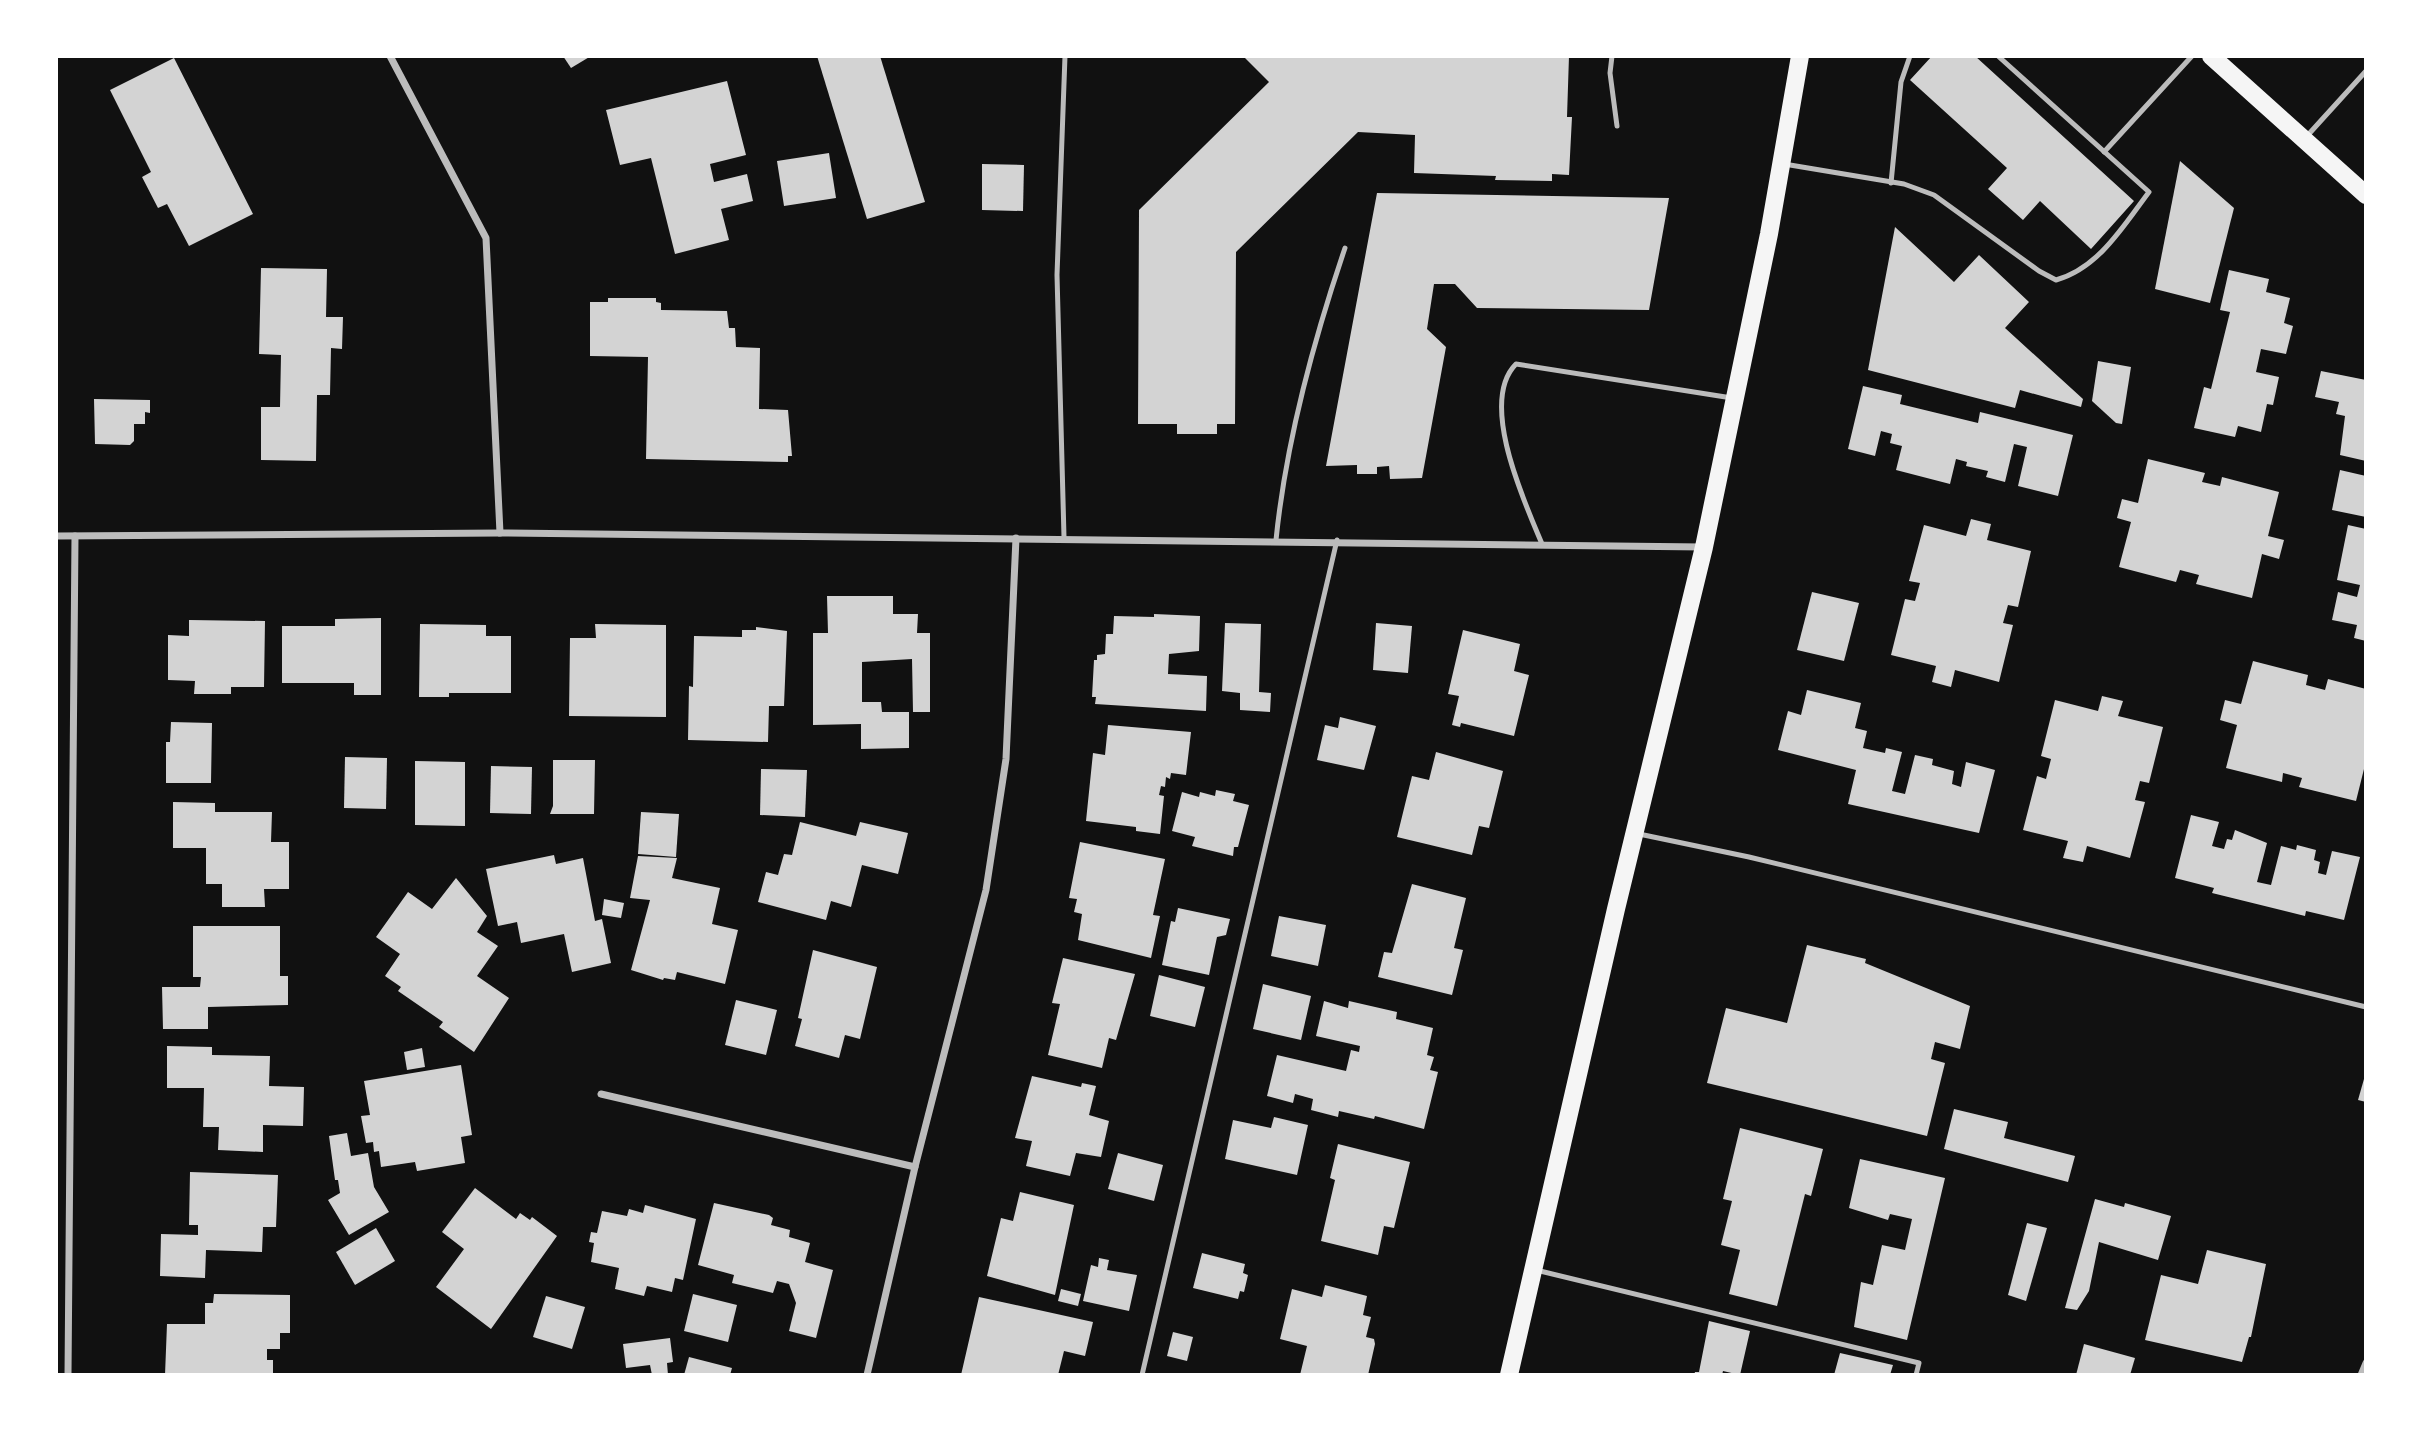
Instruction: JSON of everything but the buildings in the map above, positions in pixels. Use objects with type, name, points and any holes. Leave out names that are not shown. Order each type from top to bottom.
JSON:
[{"type":"main road","points":[[1509,1375],[1704,547],[1800,56]]},
{"type":"main road","points":[[2211,56],[2366,195]]},
{"type":"street","points":[[390,56],[486,239],[500,533]]},
{"type":"street","points":[[56,536],[500,533],[1064,537],[1704,547]]},
{"type":"street","points":[[68,1375],[75,536]]},
{"type":"street","points":[[867,1375],[915,1167],[986,890],[1006,759],[1016,538]]},
{"type":"street","points":[[601,1094],[915,1167]]},
{"type":"street","points":[[2361,1375],[2366,1363]]},
{"type":"lane","points":[[1064,537],[1057,275],[1065,56]]},
{"type":"lane","points":[[1612,56],[1611,73],[1617,126]]},
{"type":"lane","points":[[1891,183],[1901,82],[1910,56]]},
{"type":"lane","points":[[1781,164],[1891,183],[1934,195],[2039,271],[2056,280],[2078,271],[2094,260],[2149,192],[1998,56]]},
{"type":"lane","points":[[2104,152],[2192,56]]},
{"type":"lane","points":[[2303,140],[2366,71]]},
{"type":"lane","points":[[1276,540],[1282,484],[1324,308],[1345,248]]},
{"type":"lane","points":[[1542,544],[1511,469],[1501,411],[1508,372],[1516,364],[1734,398]]},
{"type":"lane","points":[[1142,1375],[1337,541]]},
{"type":"lane","points":[[1636,833],[1762,860],[2366,1007]]},
{"type":"lane","points":[[1533,1269],[1919,1363],[1916,1375]]}]
